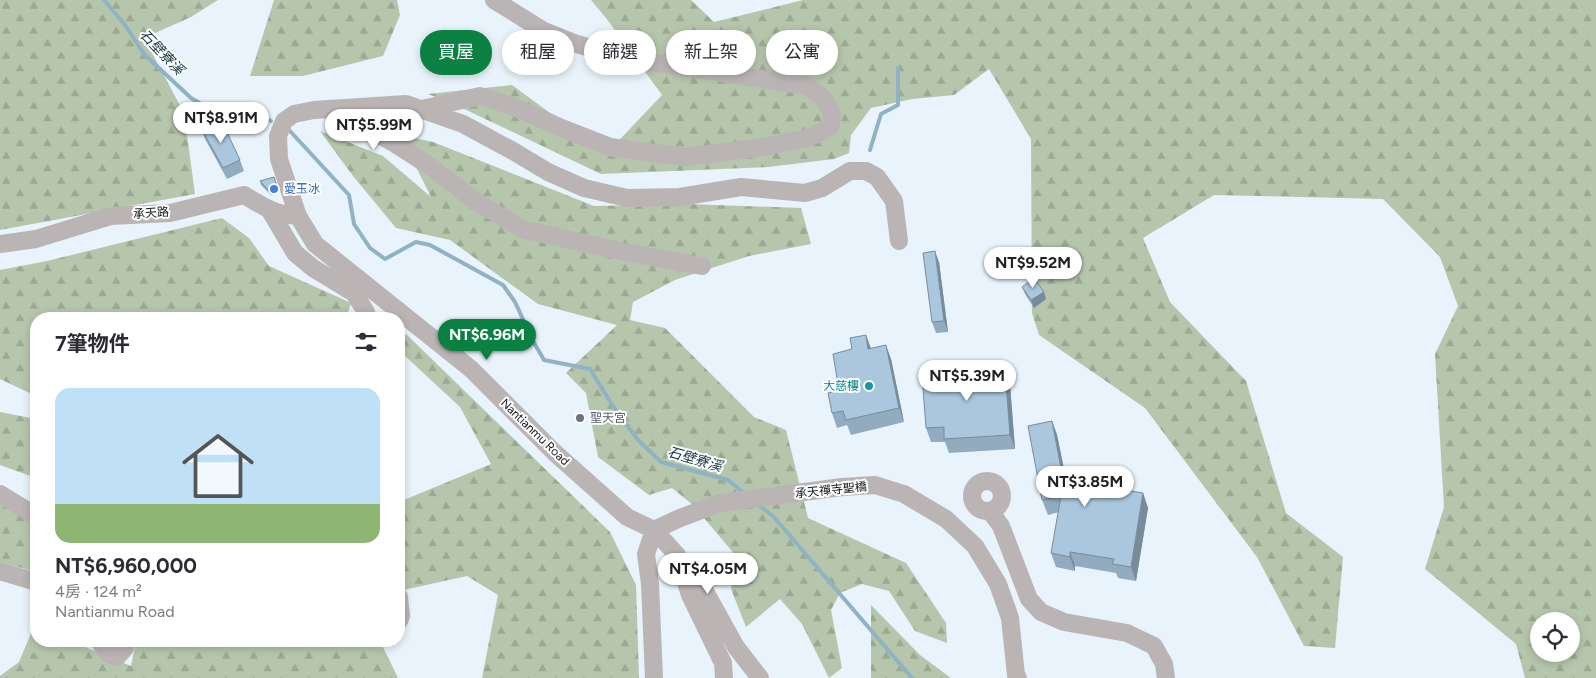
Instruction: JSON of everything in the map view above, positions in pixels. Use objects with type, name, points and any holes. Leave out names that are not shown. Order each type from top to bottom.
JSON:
[{"type":"street","name":"Nantianmu Road","points":[[400,312],[315,244],[298,216],[279,159],[278,136],[284,121],[294,114],[332,109],[414,106],[480,96],[512,106],[610,147],[685,157],[763,147],[804,139],[822,132],[831,125],[832,112],[822,97],[807,86],[624,58],[577,44],[542,30],[494,0]]},
{"type":"street","points":[[392,142],[414,106],[463,124],[548,172],[584,188],[627,198],[680,197],[741,186],[805,193],[822,188],[850,171],[866,171],[877,177],[894,202],[899,241]]},
{"type":"street","points":[[332,109],[431,166],[474,200],[522,229],[624,252],[702,266]]},
{"type":"street","name":"承天路","points":[[0,244],[36,239],[111,216],[170,213],[244,195],[269,210],[298,216]]},
{"type":"street","points":[[269,210],[295,252],[313,268],[354,293],[366,312]]},
{"type":"street","name":"Nantianmu Road","points":[[405,316],[471,369],[555,452],[628,517],[654,530],[677,555],[690,595],[723,663],[724,678]]},
{"type":"street","name":"承天禪寺聖橋","points":[[654,530],[720,503],[842,487],[875,486],[904,494],[946,519],[975,546],[998,584],[1010,618],[1016,675],[1018,678]]},
{"type":"street","points":[[0,494],[30,512]]},
{"type":"street","points":[[990,511],[1001,526],[1029,599],[1042,612],[1064,622],[1127,632],[1154,646],[1164,664],[1166,678]]},
{"type":"street","points":[[654,530],[646,554],[650,584],[654,678]]},
{"type":"street","points":[[677,555],[702,584],[736,647],[760,678]]},
{"type":"street","points":[[0,571],[30,580]]},
{"type":"street","points":[[103,647],[108,654],[117,658],[124,647]]},
{"type":"green space","points":[[0,0],[218,0],[191,17],[144,38],[184,113],[195,194],[0,230]]},
{"type":"green space","points":[[274,0],[397,0],[400,15],[383,56],[303,76],[250,76]]},
{"type":"green space","points":[[591,0],[691,0],[714,22],[803,0],[1596,0],[1596,678],[1525,678],[1516,644],[1425,569],[1444,507],[1435,354],[1458,306],[1440,257],[1383,199],[1214,195],[1143,238],[1170,302],[1246,381],[1286,513],[1343,557],[1335,648],[1304,646],[1257,557],[1145,408],[1039,335],[1032,313],[1031,139],[989,69],[954,95],[912,99],[871,108],[851,135],[849,153],[834,159],[768,167],[601,174],[458,106],[428,94],[512,85],[606,154],[662,95],[647,75],[656,75],[656,30],[615,30]]},
{"type":"green space","points":[[320,131],[383,156],[431,197],[400,135],[433,142],[594,206],[688,204],[801,208],[811,244],[749,256],[675,280],[633,302],[630,320],[665,328],[754,417],[786,430],[808,518],[906,563],[946,623],[947,643],[915,631],[889,591],[862,584],[840,593],[831,610],[842,668],[829,678],[802,624],[780,599],[746,627],[731,589],[736,556],[693,505],[672,488],[649,495],[598,457],[586,393],[566,373],[617,325],[538,304],[450,240],[396,228],[353,176]]},
{"type":"green space","points":[[222,218],[249,238],[269,266],[351,303],[348,312],[30,312],[30,393],[0,379],[0,270],[47,261]]},
{"type":"green space","points":[[405,334],[610,532],[636,585],[639,678],[482,678],[498,595],[467,576],[405,590],[405,500],[491,464],[460,407],[405,356]]},
{"type":"green space","points":[[0,412],[30,418],[30,476],[0,465]]},
{"type":"green space","points":[[0,504],[30,518],[30,570],[0,562]]},
{"type":"green space","points":[[871,605],[920,655],[951,678],[871,678]]},
{"type":"green space","points":[[30,636],[30,647],[85,647],[131,666],[135,647],[383,647],[398,678],[0,678],[0,676],[19,662]]},
{"type":"building","points":[[212,122],[225,128],[240,160],[223,168],[201,128]]},
{"type":"building","points":[[274,177],[278,189],[269,191],[260,181]]},
{"type":"building","points":[[935,251],[944,321],[932,322],[923,253]]},
{"type":"building","points":[[1034,278],[1044,292],[1031,300],[1022,287]]},
{"type":"building","name":"大慈樓","points":[[866,335],[868,349],[886,345],[899,408],[846,420],[843,411],[832,413],[828,393],[839,390],[833,354],[852,349],[850,338]]},
{"type":"building","points":[[992,364],[993,371],[1005,370],[1010,435],[944,439],[944,427],[926,428],[922,374],[959,371],[958,366]]},
{"type":"building","points":[[1052,421],[1064,484],[1076,482],[1143,493],[1131,567],[1112,564],[1114,559],[1070,552],[1070,557],[1051,553],[1061,496],[1042,500],[1028,426]]},
{"type":"waterway","name":"石壁寮溪","points":[[104,0],[125,25],[144,54],[191,98],[217,113],[262,117],[271,121]]},
{"type":"waterway","points":[[870,150],[881,114],[898,105],[898,68]]},
{"type":"waterway","name":"石壁寮溪","points":[[290,131],[349,195],[354,224],[370,248],[385,259],[416,242],[430,245],[503,285],[515,302],[544,360],[590,369],[616,411],[639,441],[661,462],[728,480],[744,493]]},
{"type":"waterway","name":"石壁寮溪","points":[[757,504],[773,516],[912,678]]},
{"type":"place","name":"愛玉冰","points":[[274,189]]},
{"type":"place","name":"大慈樓","points":[[869,386]]},
{"type":"place","name":"聖天宮","points":[[580,418]]}]
